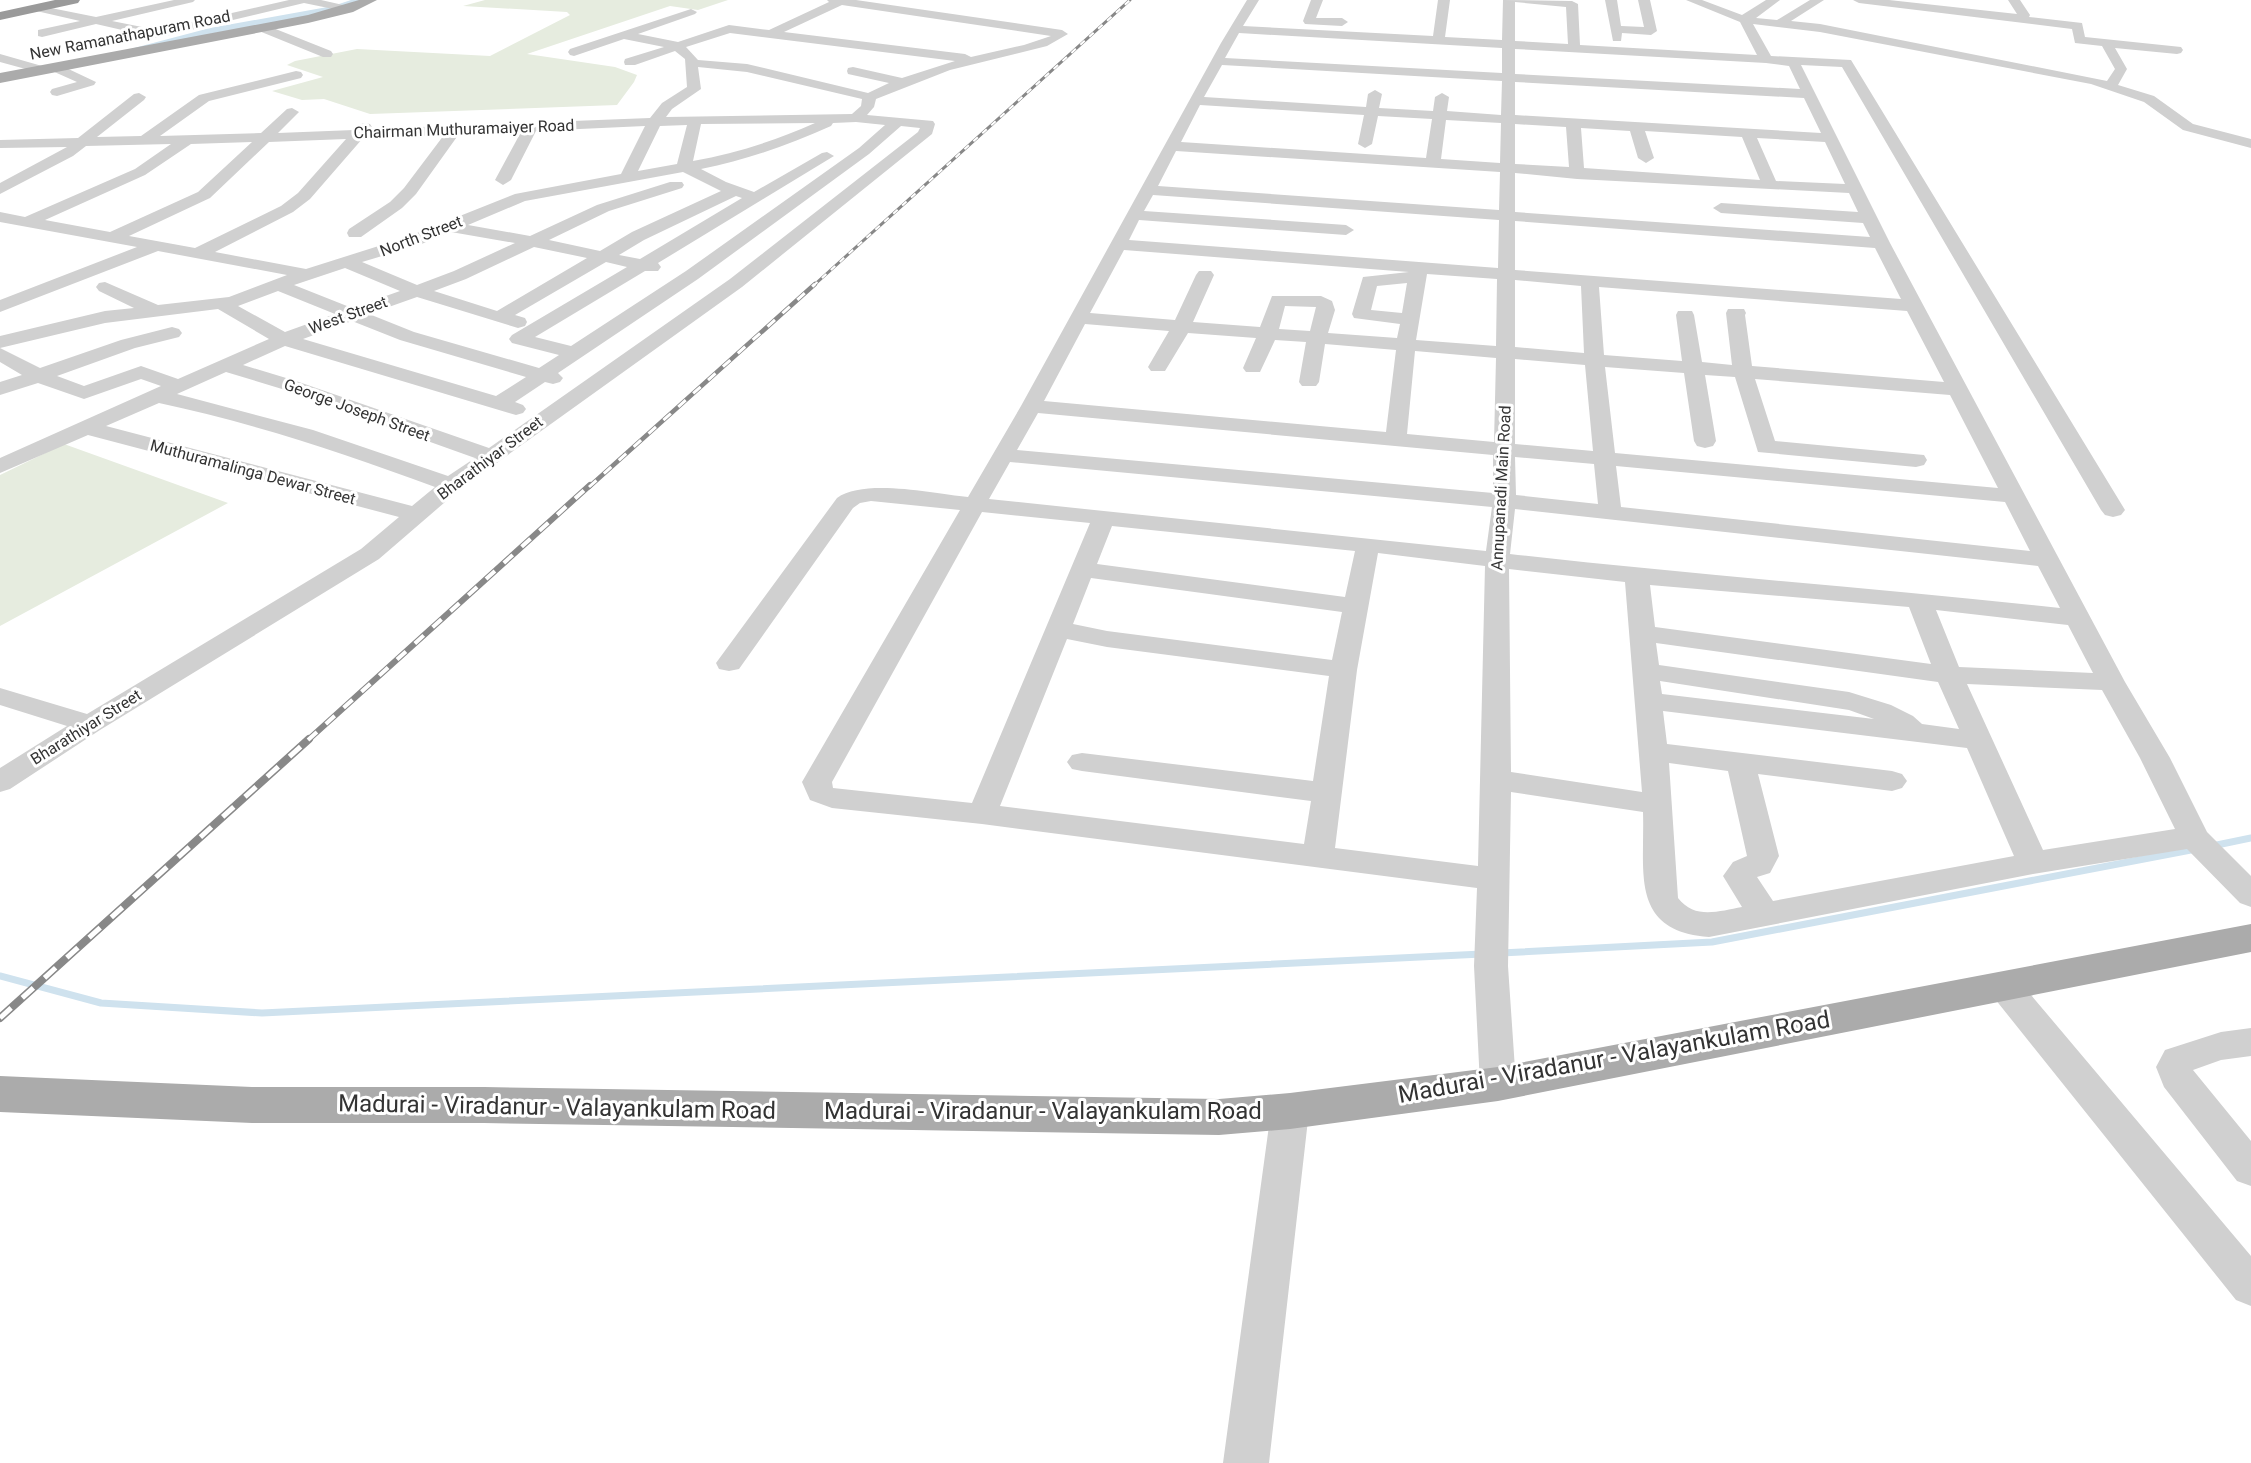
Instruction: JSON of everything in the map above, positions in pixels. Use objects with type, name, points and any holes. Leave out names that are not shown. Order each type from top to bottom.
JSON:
[{"type":"highway","points":[[0,14],[58,0]]},
{"type":"highway","points":[[0,14],[73,0]]},
{"type":"main road","name":"New Ramanathapuram Road","points":[[0,78],[184,40],[263,28],[370,0]]},
{"type":"main road","name":"Madurai - Viradanur - Valayankulam Road","points":[[0,1094],[252,1105],[484,1105],[1219,1117],[1290,1112],[1498,1084],[2251,938]]},
{"type":"street","points":[[42,33],[189,0]]},
{"type":"street","points":[[157,34],[304,0],[342,7]]},
{"type":"street","points":[[1253,0],[976,504],[817,782],[818,791],[822,796],[832,798],[982,814],[1494,879]]},
{"type":"street","points":[[1303,34],[1317,0]]},
{"type":"street","points":[[1438,42],[1434,27],[1444,0]]},
{"type":"street","name":"Annupanadi Main Road","points":[[1498,1084],[1491,953],[1496,780],[1497,560],[1503,501],[1509,0]]},
{"type":"street","points":[[1519,0],[1572,4],[1574,49]]},
{"type":"street","points":[[1611,0],[1616,34]]},
{"type":"street","points":[[1575,36],[1651,31],[1644,0]]},
{"type":"street","points":[[1692,0],[1743,20],[1820,28],[2059,73],[2111,86],[2149,99],[2188,127],[2251,144]]},
{"type":"street","points":[[1743,20],[1774,0]]},
{"type":"street","points":[[1779,23],[1818,0]]},
{"type":"street","points":[[1859,0],[2078,26],[2079,40],[2177,50]]},
{"type":"street","points":[[2014,0],[2024,15],[2017,19]]},
{"type":"street","points":[[692,63],[747,68],[870,97],[936,70],[1027,47],[1057,38],[1062,34],[959,17],[837,1],[772,33]]},
{"type":"street","points":[[116,4],[143,10]]},
{"type":"street","points":[[36,8],[184,40]]},
{"type":"street","points":[[867,16],[888,8]]},
{"type":"street","points":[[573,52],[691,12]]},
{"type":"street","points":[[933,28],[959,17]]},
{"type":"street","points":[[1743,20],[1761,52]]},
{"type":"street","points":[[1309,21],[1357,23]]},
{"type":"street","points":[[95,36],[151,22]]},
{"type":"street","points":[[263,28],[327,54]]},
{"type":"street","points":[[630,62],[729,28],[974,59]]},
{"type":"street","points":[[814,38],[835,29]]},
{"type":"street","points":[[1230,44],[1303,34],[1438,42],[1509,60],[1809,94]]},
{"type":"street","points":[[1616,34],[1761,52],[1790,71],[1809,94],[1868,218],[2077,618],[2155,758],[2200,846],[2251,896]]},
{"type":"street","points":[[623,35],[675,45],[691,58],[694,89],[669,105],[655,121],[626,179]]},
{"type":"street","points":[[701,36],[761,46]]},
{"type":"street","points":[[843,59],[868,63],[901,48],[920,36]]},
{"type":"street","points":[[2106,43],[2121,69],[2111,86]]},
{"type":"street","points":[[1230,44],[1249,63],[1446,68],[1574,49],[1761,52]]},
{"type":"street","points":[[0,58],[89,82],[57,92]]},
{"type":"street","points":[[1249,63],[1247,70],[1285,74]]},
{"type":"street","points":[[1790,71],[1846,63],[2113,510]]},
{"type":"street","points":[[1433,164],[1446,68]]},
{"type":"street","points":[[853,71],[904,82]]},
{"type":"street","points":[[145,140],[204,98],[296,75]]},
{"type":"street","points":[[1365,144],[1380,78]]},
{"type":"street","points":[[0,189],[44,167],[84,142],[139,97]]},
{"type":"street","points":[[856,118],[867,107],[870,97]]},
{"type":"street","points":[[1196,100],[1275,100],[1338,104],[1371,111],[1830,138]]},
{"type":"street","points":[[111,238],[204,195],[292,112]]},
{"type":"street","points":[[197,254],[287,209],[303,196],[377,115]]},
{"type":"street","name":"North Street","points":[[0,342],[105,317],[222,304],[307,274],[413,241],[521,197],[626,179],[692,171],[760,151],[838,118]]},
{"type":"street","name":"Chairman Muthuramaiyer Road","points":[[0,144],[358,134],[695,120],[856,118],[928,124]]},
{"type":"street","points":[[695,120],[692,171],[735,191],[756,197]]},
{"type":"street","points":[[499,405],[692,275],[859,154],[898,121]]},
{"type":"street","points":[[1573,123],[1577,174]]},
{"type":"street","name":"Bharathiyar Street","points":[[0,782],[90,724],[370,554],[451,485],[736,283],[924,134],[928,124]]},
{"type":"street","points":[[503,180],[531,127]]},
{"type":"street","points":[[1636,127],[1646,158]]},
{"type":"street","points":[[355,233],[396,205],[455,130]]},
{"type":"street","points":[[1747,133],[1770,185]]},
{"type":"street","points":[[0,231],[28,222],[140,172],[188,139]]},
{"type":"street","points":[[1171,146],[1320,150],[1433,164],[1854,189]]},
{"type":"street","points":[[576,353],[520,340],[521,336],[832,153],[859,154]]},
{"type":"street","name":"West Street","points":[[0,466],[284,339],[347,314],[460,275],[603,208],[692,171]]},
{"type":"street","points":[[1147,190],[1881,243]]},
{"type":"street","points":[[499,317],[602,256],[672,219],[735,191]]},
{"type":"street","points":[[1721,208],[1868,218]]},
{"type":"street","points":[[1133,215],[1346,230]]},
{"type":"street","points":[[0,217],[307,274]]},
{"type":"street","points":[[448,226],[736,283]]},
{"type":"street","points":[[1117,244],[1418,272],[1506,273],[1914,306]]},
{"type":"street","points":[[0,306],[156,246]]},
{"type":"street","points":[[346,262],[413,292],[537,327]]},
{"type":"street","points":[[1361,314],[1369,281],[1418,272]]},
{"type":"street","points":[[1396,438],[1406,344],[1418,272]]},
{"type":"street","points":[[1158,367],[1182,326],[1205,275]]},
{"type":"street","points":[[1590,281],[1594,359],[1610,513]]},
{"type":"street","points":[[279,285],[407,336],[542,375],[590,386]]},
{"type":"street","points":[[105,287],[153,310]]},
{"type":"street","points":[[1253,369],[1278,300],[1321,302],[1325,305],[1326,310],[1312,354],[1309,382]]},
{"type":"street","points":[[222,304],[246,320],[284,339],[544,417]]},
{"type":"street","points":[[1326,310],[1410,320]]},
{"type":"street","points":[[1737,313],[1735,313],[1743,371],[1766,447],[1916,460]]},
{"type":"street","points":[[1685,315],[1705,441]]},
{"type":"street","points":[[1077,318],[1957,389]]},
{"type":"street","points":[[0,389],[128,344],[172,333]]},
{"type":"street","points":[[0,354],[39,376],[84,393],[141,372],[179,386]]},
{"type":"street","name":"George Joseph Street","points":[[224,366],[289,385],[491,456]]},
{"type":"street","points":[[156,396],[214,408],[276,425],[451,485]]},
{"type":"street","points":[[1031,405],[2014,496]]},
{"type":"street","name":"Muthuramalinga Dewar Street","points":[[88,428],[418,515]]},
{"type":"street","points":[[1002,455],[1503,501],[2047,561]]},
{"type":"street","points":[[729,663],[833,518],[852,498],[871,494],[1368,545],[1637,576],[1919,600],[2077,618]]},
{"type":"street","points":[[982,814],[1104,517]]},
{"type":"street","points":[[1318,858],[1343,670],[1368,545]]},
{"type":"street","points":[[1083,570],[1356,606]]},
{"type":"street","points":[[1637,576],[1658,804],[1662,898],[1667,909],[1677,919],[1692,924],[1709,925],[2033,863],[2200,846]]},
{"type":"street","points":[[1919,600],[1949,675],[2033,863]]},
{"type":"street","points":[[1058,629],[1107,639],[1343,670]]},
{"type":"street","points":[[1641,633],[1949,675],[2111,682]]},
{"type":"street","points":[[1645,671],[1871,706],[1892,715],[1919,734]]},
{"type":"street","points":[[0,696],[90,724]]},
{"type":"street","points":[[1647,701],[1979,740]]},
{"type":"street","points":[[1653,752],[1892,781]]},
{"type":"street","points":[[1082,762],[1327,793]]},
{"type":"street","points":[[1741,763],[1763,856],[1759,865],[1744,870],[1739,876],[1765,915]]},
{"type":"street","points":[[1496,780],[1658,804]]},
{"type":"street","points":[[2003,985],[2251,1287]]},
{"type":"street","points":[[2251,1042],[2221,1046],[2178,1060],[2174,1067],[2177,1077],[2251,1168]]},
{"type":"street","points":[[1246,1463],[1290,1112]]},
{"type":"shaded area","points":[[485,0],[728,0],[698,10],[670,6],[527,54],[615,67],[637,75],[617,105],[370,114],[324,99],[302,100],[272,91],[323,77],[287,65],[295,61],[357,49],[490,56],[570,15],[567,12],[463,6]]},
{"type":"shaded area","points":[[64,444],[228,503],[0,626],[0,475]]},
{"type":"waterway","points":[[139,48],[210,31],[335,8],[359,0]]},
{"type":"waterway","points":[[2212,846],[2251,838]]},
{"type":"waterway","points":[[1501,953],[1712,942],[2196,849]]},
{"type":"waterway","points":[[0,976],[101,1003],[262,1013],[1482,954]]},
{"type":"railway","points":[[813,286],[1130,0]]},
{"type":"railway","points":[[589,487],[815,284]]},
{"type":"railway","points":[[308,740],[590,485]]},
{"type":"railway","points":[[0,1018],[309,739]]}]
